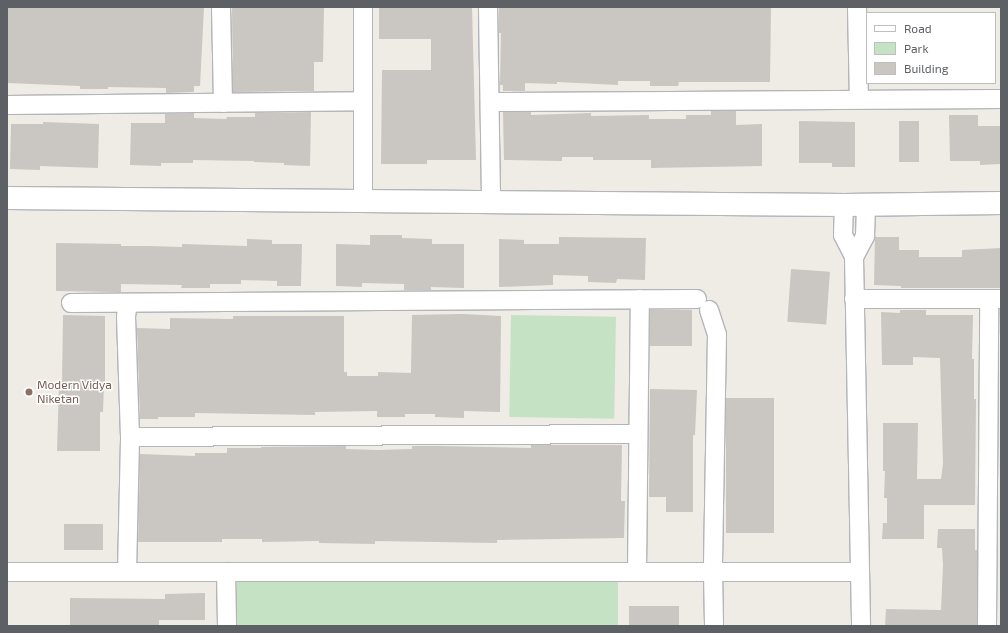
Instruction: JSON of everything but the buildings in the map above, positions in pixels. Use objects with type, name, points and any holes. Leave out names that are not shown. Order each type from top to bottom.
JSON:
[{"type":"street","points":[[221,7],[223,103]]},
{"type":"street","points":[[363,7],[363,200]]},
{"type":"street","points":[[488,7],[490,202]]},
{"type":"street","points":[[857,7],[859,100]]},
{"type":"street","points":[[490,102],[1001,99]]},
{"type":"street","points":[[7,105],[363,101]]},
{"type":"street","points":[[7,198],[844,205],[1001,203]]},
{"type":"street","points":[[844,205],[843,235],[854,257],[860,626]]},
{"type":"street","points":[[854,257],[866,236],[866,205]]},
{"type":"street","points":[[637,572],[640,299]]},
{"type":"street","points":[[71,303],[640,299],[703,304],[716,335],[713,572],[714,626]]},
{"type":"street","points":[[854,299],[995,299],[994,558],[987,626]]},
{"type":"street","points":[[127,572],[130,437],[126,317],[127,308],[132,302]]},
{"type":"street","points":[[130,437],[638,434]]},
{"type":"street","points":[[7,572],[860,572]]},
{"type":"street","points":[[226,572],[227,626]]},
{"type":"green space","points":[[511,315],[616,317],[614,419],[509,417]]},
{"type":"green space","points":[[237,581],[618,581],[618,626],[237,626]]},
{"type":"place","name":"Modern Vidya Niketan","points":[[29,392]]}]
